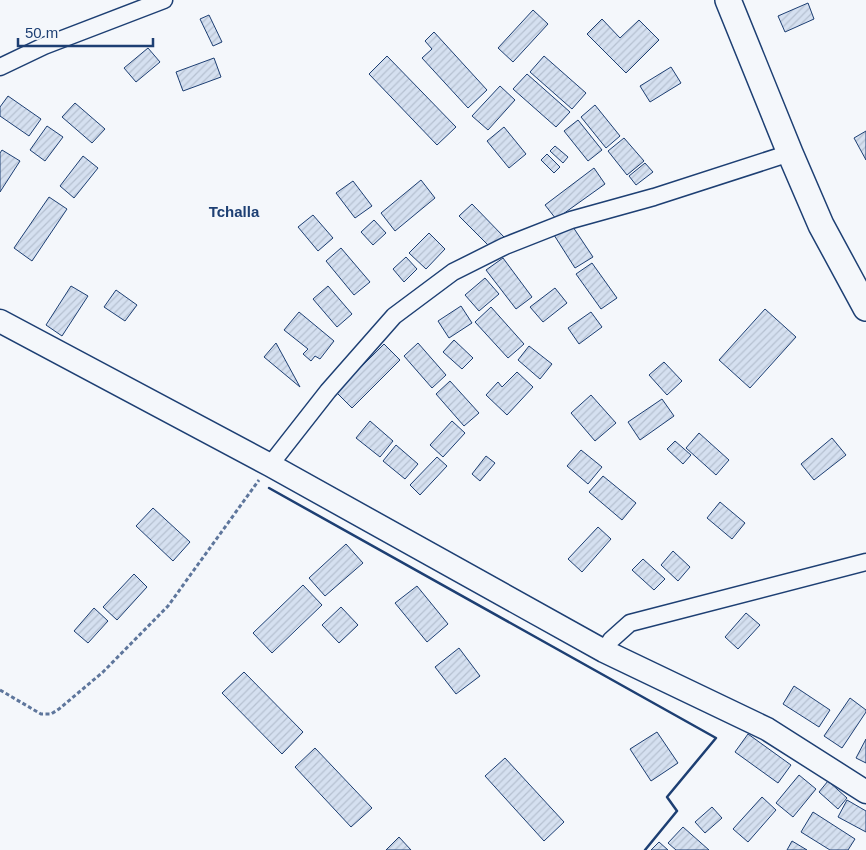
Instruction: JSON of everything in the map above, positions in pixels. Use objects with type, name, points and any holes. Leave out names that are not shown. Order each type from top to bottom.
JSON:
[{"type":"main road","points":[[728,0],[821,225],[866,308]]},
{"type":"street","points":[[0,67],[44,46],[164,0]]},
{"type":"street","points":[[270,465],[328,391],[394,316],[453,272],[505,246],[571,220],[654,197],[790,153]]},
{"type":"street","points":[[0,321],[270,465],[604,651],[767,730],[866,792]]},
{"type":"street","points":[[604,651],[611,640],[630,623],[866,562]]},
{"type":"path","points":[[0,690],[41,714],[50,714],[103,672],[168,606],[270,465]]},
{"type":"building","points":[[808,3],[814,19],[785,32],[778,16]]},
{"type":"building","points":[[533,10],[548,24],[513,62],[498,48]]},
{"type":"building","points":[[209,15],[222,42],[213,46],[200,19]]},
{"type":"building","points":[[602,19],[620,38],[639,20],[659,40],[626,73],[587,34]]},
{"type":"building","points":[[434,32],[487,90],[468,108],[422,58],[432,49],[425,41]]},
{"type":"building","points":[[148,48],[160,62],[136,82],[124,68]]},
{"type":"building","points":[[387,56],[456,127],[437,145],[369,74]]},
{"type":"building","points":[[544,56],[586,93],[572,109],[530,72]]},
{"type":"building","points":[[214,58],[221,77],[183,91],[176,72]]},
{"type":"building","points":[[671,67],[681,83],[650,102],[640,86]]},
{"type":"building","points":[[527,74],[570,112],[556,127],[513,89]]},
{"type":"building","points":[[500,86],[515,100],[488,130],[472,116]]},
{"type":"building","points":[[8,96],[41,119],[29,136],[0,116],[0,107]]},
{"type":"building","points":[[75,103],[105,129],[92,143],[62,117]]},
{"type":"building","points":[[595,105],[620,136],[606,148],[581,117]]},
{"type":"building","points":[[578,120],[602,150],[588,161],[564,131]]},
{"type":"building","points":[[47,126],[63,137],[45,161],[30,150]]},
{"type":"building","points":[[504,127],[526,154],[509,168],[487,141]]},
{"type":"building","points":[[866,131],[866,160],[854,138]]},
{"type":"building","points":[[624,138],[644,161],[627,175],[608,151]]},
{"type":"building","points":[[555,146],[568,157],[563,163],[550,151]]},
{"type":"building","points":[[2,150],[20,161],[0,192],[0,153]]},
{"type":"building","points":[[547,154],[560,167],[554,173],[541,160]]},
{"type":"building","points":[[83,156],[98,168],[74,198],[60,186]]},
{"type":"building","points":[[645,163],[653,172],[636,185],[629,176]]},
{"type":"building","points":[[594,168],[605,184],[556,219],[545,205]]},
{"type":"building","points":[[421,180],[435,198],[395,231],[381,213]]},
{"type":"building","points":[[353,181],[372,206],[355,218],[336,193]]},
{"type":"building","points":[[49,197],[67,209],[32,261],[14,248]]},
{"type":"building","points":[[472,204],[504,237],[492,249],[459,216]]},
{"type":"building","points":[[313,215],[333,238],[318,251],[298,227]]},
{"type":"building","points":[[374,220],[386,233],[373,245],[361,232]]},
{"type":"building","points":[[571,224],[593,257],[575,268],[554,235]]},
{"type":"building","points":[[429,233],[445,249],[426,269],[409,253]]},
{"type":"building","points":[[341,248],[370,282],[354,295],[326,261]]},
{"type":"building","points":[[406,257],[417,269],[404,282],[393,269]]},
{"type":"building","points":[[503,258],[532,297],[516,309],[486,270]]},
{"type":"building","points":[[592,263],[617,298],[601,309],[576,274]]},
{"type":"building","points":[[485,278],[499,294],[479,311],[465,295]]},
{"type":"building","points":[[71,286],[88,296],[62,336],[46,325]]},
{"type":"building","points":[[328,286],[352,314],[337,327],[313,299]]},
{"type":"building","points":[[555,288],[567,303],[543,322],[530,307]]},
{"type":"building","points":[[116,290],[137,305],[125,321],[104,307]]},
{"type":"building","points":[[461,306],[472,323],[449,338],[438,321]]},
{"type":"building","points":[[491,307],[524,344],[508,358],[475,322]]},
{"type":"building","points":[[765,309],[796,337],[750,388],[719,360]]},
{"type":"building","points":[[299,312],[334,341],[320,359],[315,356],[311,361],[303,354],[308,349],[284,330]]},
{"type":"building","points":[[591,312],[602,327],[579,344],[568,328]]},
{"type":"building","points":[[454,340],[473,358],[462,369],[443,352]]},
{"type":"building","points":[[276,343],[300,387],[264,357]]},
{"type":"building","points":[[418,343],[446,375],[432,388],[404,356]]},
{"type":"building","points":[[384,344],[400,360],[352,408],[336,392]]},
{"type":"building","points":[[529,346],[552,364],[540,379],[518,360]]},
{"type":"building","points":[[664,362],[682,381],[667,395],[649,375]]},
{"type":"building","points":[[517,372],[533,387],[507,415],[486,395],[498,382],[502,387]]},
{"type":"building","points":[[450,381],[479,413],[464,426],[436,394]]},
{"type":"building","points":[[591,395],[616,423],[595,441],[571,413]]},
{"type":"building","points":[[662,399],[674,416],[640,440],[628,422]]},
{"type":"building","points":[[370,421],[393,441],[380,457],[356,438]]},
{"type":"building","points":[[452,421],[465,433],[443,457],[430,445]]},
{"type":"building","points":[[699,433],[729,460],[716,475],[686,448]]},
{"type":"building","points":[[832,438],[846,455],[814,480],[801,464]]},
{"type":"building","points":[[675,441],[691,455],[683,464],[667,449]]},
{"type":"building","points":[[396,445],[418,464],[405,479],[383,461]]},
{"type":"building","points":[[581,450],[602,467],[588,484],[567,466]]},
{"type":"building","points":[[486,456],[495,463],[480,481],[472,474]]},
{"type":"building","points":[[437,457],[447,466],[420,495],[410,485]]},
{"type":"building","points":[[603,476],[636,503],[622,520],[589,492]]},
{"type":"building","points":[[720,502],[745,523],[732,539],[707,518]]},
{"type":"building","points":[[153,508],[190,542],[173,561],[136,526]]},
{"type":"building","points":[[598,527],[611,539],[582,572],[568,559]]},
{"type":"building","points":[[346,544],[363,563],[325,596],[309,578]]},
{"type":"building","points":[[673,551],[690,567],[678,581],[661,565]]},
{"type":"building","points":[[643,559],[665,579],[654,590],[632,570]]},
{"type":"building","points":[[134,574],[147,587],[117,620],[103,607]]},
{"type":"building","points":[[303,585],[322,605],[272,653],[253,633]]},
{"type":"building","points":[[417,586],[448,624],[427,642],[395,603]]},
{"type":"building","points":[[341,607],[358,625],[339,643],[322,625]]},
{"type":"building","points":[[94,608],[108,621],[88,643],[74,631]]},
{"type":"building","points":[[746,613],[760,625],[738,649],[725,637]]},
{"type":"building","points":[[459,648],[480,676],[456,694],[435,667]]},
{"type":"building","points":[[244,672],[303,732],[282,754],[222,693]]},
{"type":"building","points":[[794,686],[830,710],[819,727],[783,704]]},
{"type":"building","points":[[850,698],[866,710],[866,712],[842,748],[824,736]]},
{"type":"building","points":[[657,732],[678,763],[651,781],[630,749]]},
{"type":"building","points":[[748,734],[791,765],[778,783],[735,752]]},
{"type":"building","points":[[866,739],[866,763],[856,758]]},
{"type":"building","points":[[315,748],[372,808],[351,827],[295,767]]},
{"type":"building","points":[[505,758],[564,822],[544,841],[485,776]]},
{"type":"building","points":[[799,775],[816,789],[793,817],[776,803]]},
{"type":"building","points":[[828,781],[847,798],[838,809],[819,792]]},
{"type":"building","points":[[762,797],[776,810],[748,842],[733,829]]},
{"type":"building","points":[[847,800],[866,811],[866,832],[838,817]]},
{"type":"building","points":[[712,807],[722,818],[705,833],[695,822]]},
{"type":"building","points":[[813,812],[855,839],[848,850],[830,850],[801,832]]},
{"type":"building","points":[[683,827],[709,850],[676,850],[668,843]]},
{"type":"building","points":[[399,837],[411,850],[386,850]]},
{"type":"building","points":[[792,841],[807,850],[787,850]]},
{"type":"building","points":[[659,842],[668,850],[651,850]]},
{"type":"wall","points":[[269,488],[716,738],[667,797],[677,811],[645,850]]},
{"type":"district","name":"Tchalla","points":[[234,211]]}]
